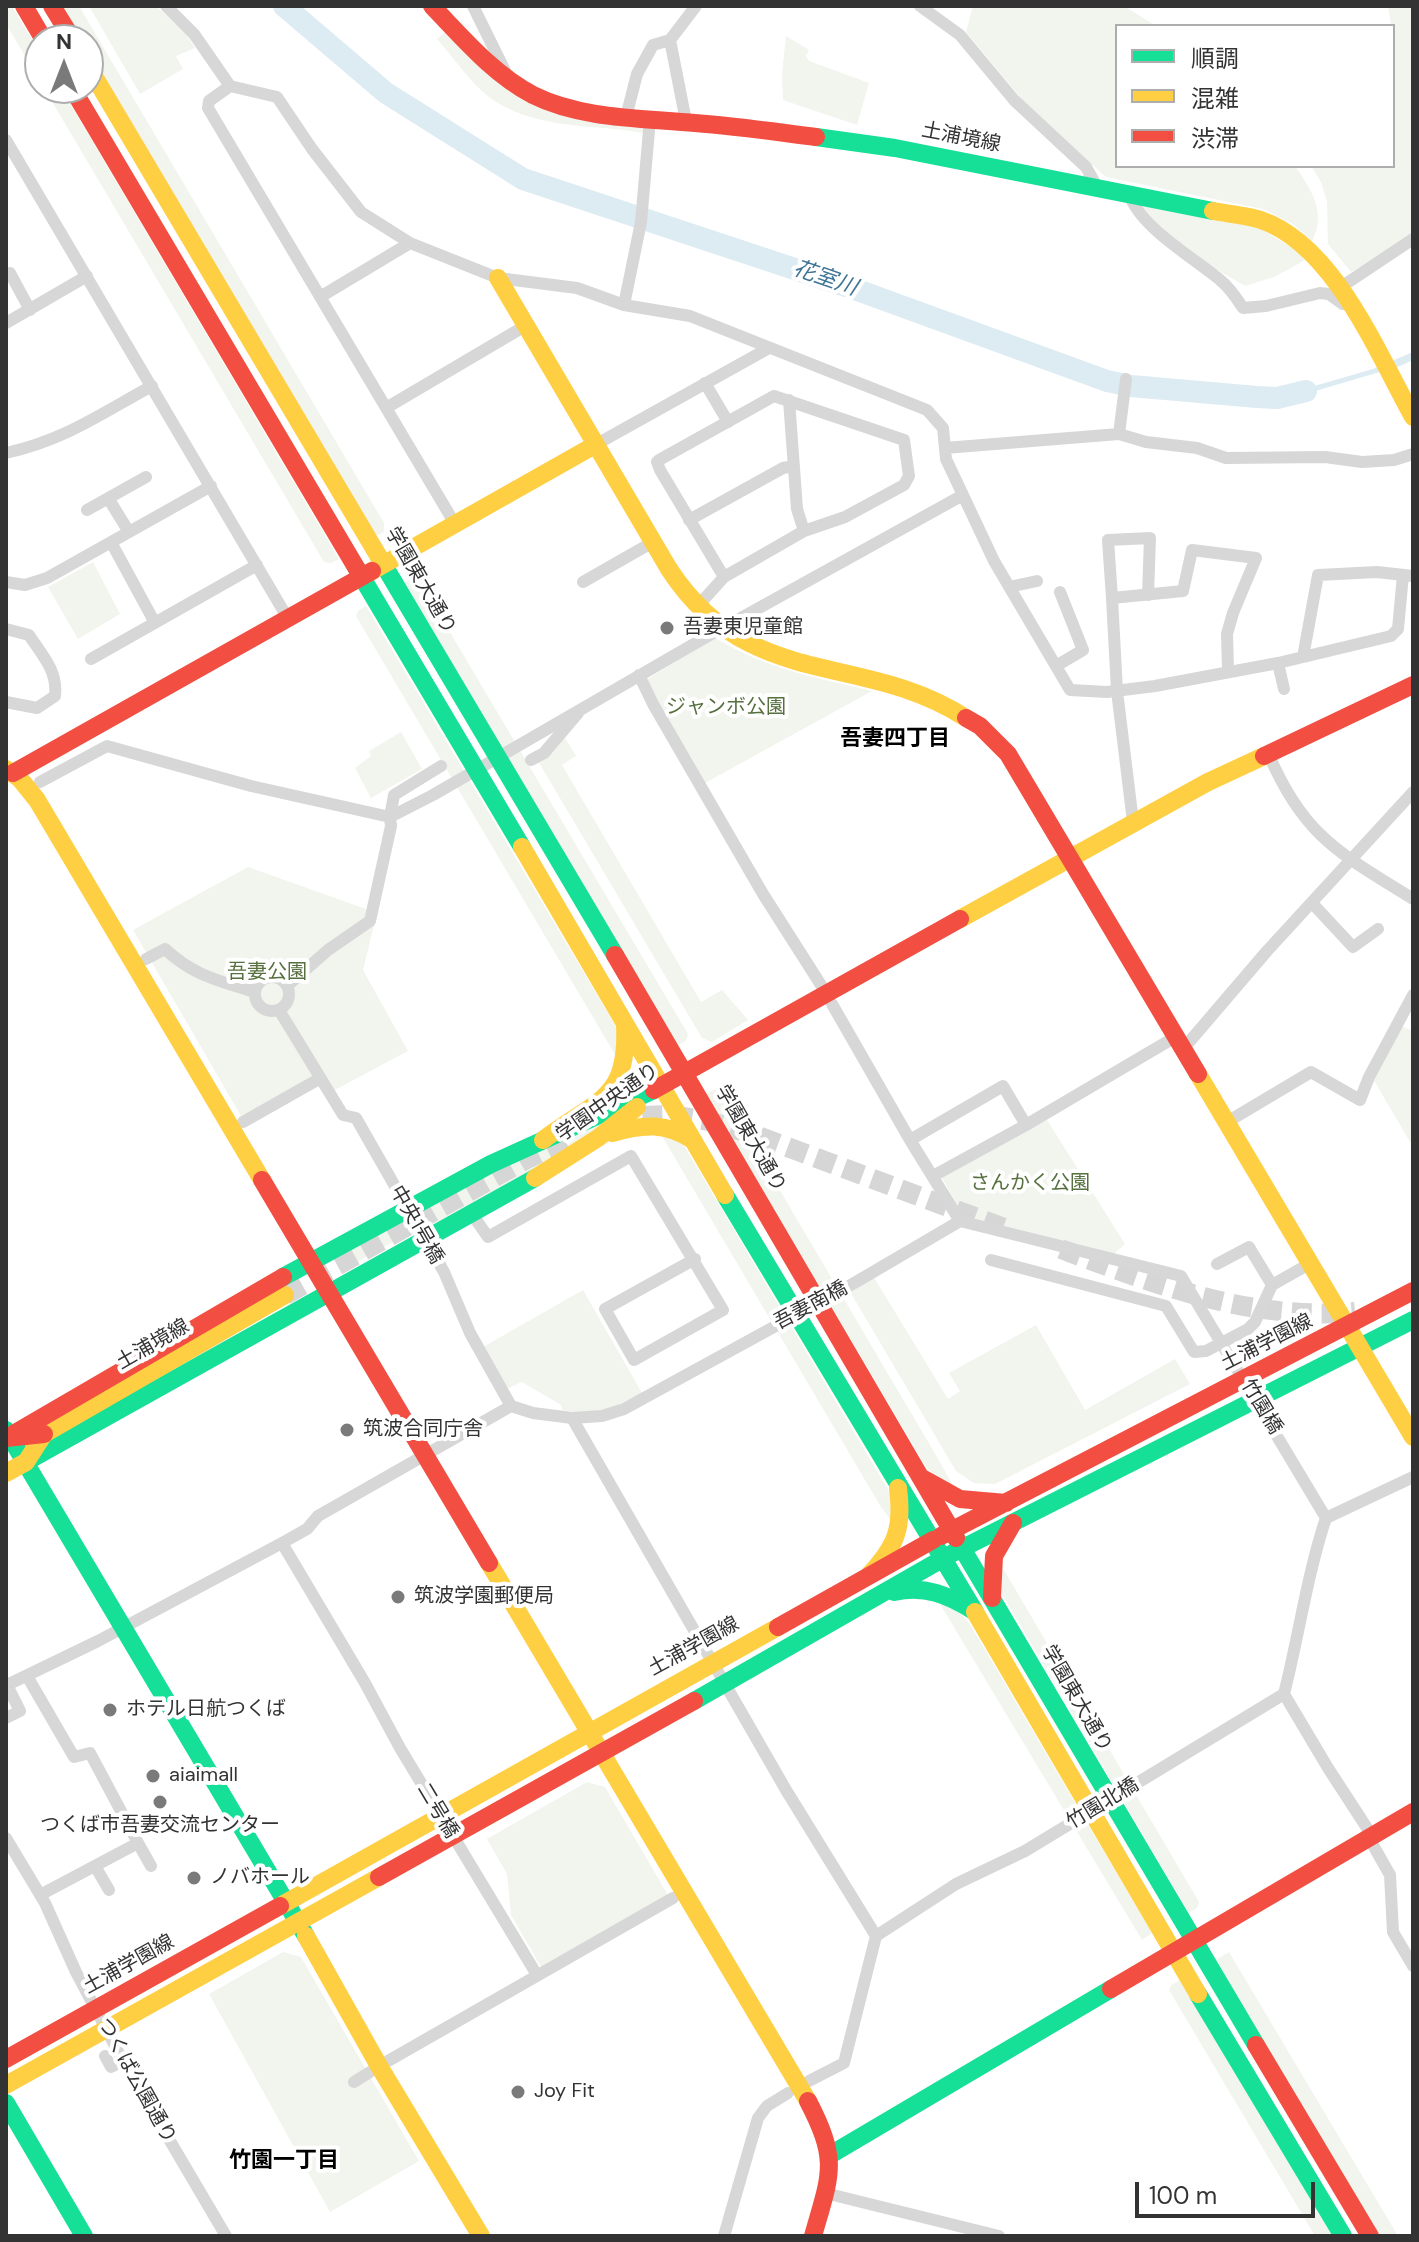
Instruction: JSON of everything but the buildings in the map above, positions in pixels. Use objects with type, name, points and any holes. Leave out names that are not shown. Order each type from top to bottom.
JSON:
[{"type":"main road","points":[[24,6],[35,24]]},
{"type":"main road","points":[[52,6],[63,24]]},
{"type":"main road","name":"土浦境線","points":[[432,6],[489,64],[509,80],[551,102],[626,117],[686,121],[895,148],[1235,214],[1279,228],[1315,254],[1345,294],[1413,417]]},
{"type":"main road","name":"学園東大通り","points":[[104,93],[385,563],[961,1548],[1370,2236]]},
{"type":"main road","points":[[81,104],[1343,2236]]},
{"type":"main road","points":[[498,278],[675,579],[697,607],[731,635],[759,648],[927,695],[971,718],[994,737],[1008,754],[1413,1437]]},
{"type":"main road","points":[[595,445],[10,771],[37,800],[806,2098],[822,2129],[830,2155],[825,2193],[813,2236]]},
{"type":"main road","name":"学園中央通り","points":[[6,1473],[533,1180],[598,1138],[632,1110],[686,1074],[1070,857],[1208,782],[1413,685]]},
{"type":"main road","points":[[543,1140],[567,1120],[613,1091],[625,1072],[625,1021]]},
{"type":"main road","name":"学園中央通り","points":[[7,1434],[310,1260],[491,1164],[663,1088]]},
{"type":"main road","points":[[598,1138],[637,1125],[658,1124],[682,1131],[694,1141]]},
{"type":"main road","name":"土浦学園線","points":[[6,2059],[870,1574],[1413,1291]]},
{"type":"main road","name":"土浦境線","points":[[26,1462],[44,1434],[285,1295]]},
{"type":"main road","points":[[6,2085],[877,1598],[961,1548],[1413,1320]]},
{"type":"main road","points":[[7,1434],[287,1902],[481,2236]]},
{"type":"main road","name":"土浦境線","points":[[7,1434],[44,1434]]},
{"type":"main road","points":[[921,1477],[960,1499],[1006,1503]]},
{"type":"main road","points":[[870,1574],[890,1551],[900,1530],[901,1510],[896,1480]]},
{"type":"main road","points":[[993,1602],[991,1573],[994,1556],[1016,1519]]},
{"type":"main road","points":[[877,1598],[908,1588],[921,1588],[945,1594],[974,1611]]},
{"type":"main road","points":[[830,2155],[1413,1812]]},
{"type":"main road","points":[[6,2103],[84,2236]]},
{"type":"street","points":[[166,6],[194,34],[230,86],[277,97],[312,149],[361,212],[410,243],[498,278],[577,288],[624,305],[690,316],[927,410],[943,428],[947,463],[1009,587],[1070,690],[1117,691],[1278,663],[1303,657],[1395,634],[1408,576],[1377,572],[1318,575],[1303,657]]},
{"type":"street","points":[[473,6],[509,80]]},
{"type":"street","points":[[626,117],[637,74],[653,45],[670,40],[696,6]]},
{"type":"street","points":[[920,6],[960,35],[1014,100],[1086,167],[1097,187]]},
{"type":"street","points":[[670,40],[686,121]]},
{"type":"street","points":[[230,86],[209,101],[208,108],[455,524]]},
{"type":"street","points":[[624,305],[642,217],[650,119]]},
{"type":"street","points":[[6,140],[12,163],[87,276],[287,617]]},
{"type":"street","points":[[1129,193],[1135,209],[1187,257],[1218,278],[1232,291],[1243,308],[1266,306],[1320,293],[1329,294],[1343,304],[1345,294],[1413,239]]},
{"type":"street","points":[[320,297],[410,243]]},
{"type":"street","points":[[10,273],[30,310]]},
{"type":"street","points":[[6,323],[87,276]]},
{"type":"street","points":[[386,408],[525,326]]},
{"type":"street","points":[[595,445],[769,348]]},
{"type":"street","points":[[705,383],[728,422]]},
{"type":"street","points":[[1119,434],[1125,384]]},
{"type":"street","points":[[6,453],[38,446],[66,435],[152,386]]},
{"type":"street","points":[[697,607],[724,577],[804,531],[845,517],[904,485],[909,476],[902,439],[779,396],[771,397],[657,462],[724,577]]},
{"type":"street","points":[[789,400],[797,509],[804,531]]},
{"type":"street","points":[[945,448],[1119,434],[1146,442],[1197,448],[1226,458],[1325,457],[1362,462],[1394,460],[1413,454]]},
{"type":"street","points":[[689,520],[783,468],[794,466]]},
{"type":"street","points":[[87,510],[146,477]]},
{"type":"street","points":[[6,582],[25,585],[38,582],[211,486]]},
{"type":"street","points":[[730,624],[963,495]]},
{"type":"street","points":[[108,498],[129,532]]},
{"type":"street","points":[[1133,822],[1117,691],[1108,540],[1150,538],[1148,595]]},
{"type":"street","points":[[111,542],[155,623]]},
{"type":"street","points":[[583,582],[653,542]]},
{"type":"street","points":[[1112,598],[1183,591],[1192,550],[1256,558],[1227,634],[1228,671]]},
{"type":"street","points":[[91,659],[257,565]]},
{"type":"street","points":[[1009,587],[1037,581]]},
{"type":"street","points":[[1056,666],[1083,650],[1060,592]]},
{"type":"street","points":[[6,629],[29,635],[55,674],[56,685],[55,696],[37,708],[6,702]]},
{"type":"street","points":[[40,782],[107,746],[251,786],[390,817],[713,633]]},
{"type":"street","points":[[1278,663],[1284,689]]},
{"type":"street","points":[[639,675],[763,894],[821,985]]},
{"type":"street","points":[[531,760],[544,753],[579,711]]},
{"type":"street","points":[[1269,755],[1290,800],[1315,832],[1352,861],[1413,899]]},
{"type":"street","points":[[287,986],[328,950],[370,921],[391,826],[394,795],[441,766]]},
{"type":"street","points":[[933,1176],[1181,1042],[1413,792]]},
{"type":"street","points":[[1312,903],[1353,947],[1378,929]]},
{"type":"street","points":[[146,959],[165,949],[194,972],[254,992]]},
{"type":"street","points":[[268,977],[279,978],[287,986],[287,1003],[279,1010],[261,1008],[254,992],[259,982],[268,977]]},
{"type":"street","points":[[1227,1122],[1311,1072],[1360,1100],[1413,995]]},
{"type":"street","points":[[832,1004],[960,1221]]},
{"type":"street","name":"中央1号橋","points":[[279,1010],[343,1115],[356,1118],[444,1272],[470,1333],[511,1406]]},
{"type":"street","points":[[243,1122],[319,1079]]},
{"type":"street","points":[[910,1140],[1003,1086],[1026,1125]]},
{"type":"street","points":[[472,1214],[488,1237],[631,1156],[695,1259],[723,1310],[634,1360],[605,1309],[695,1259]]},
{"type":"street","name":"吾妻南橋","points":[[511,1406],[533,1413],[572,1418],[602,1416],[624,1409],[856,1282],[960,1221]]},
{"type":"street","name":"竹園橋","points":[[960,1221],[1181,1276],[1326,1518]]},
{"type":"street","points":[[1217,1264],[1249,1247],[1272,1285]]},
{"type":"street","points":[[991,1260],[1166,1306],[1194,1352],[1206,1351],[1248,1329],[1255,1322],[1272,1285],[1311,1263]]},
{"type":"street","points":[[6,1718],[20,1711],[7,1684],[98,1641],[282,1543],[307,1529],[318,1516],[511,1406]]},
{"type":"street","points":[[572,1418],[747,1722],[876,1936],[844,2063],[809,2081]]},
{"type":"street","points":[[1413,1477],[1326,1518],[1284,1694],[1390,1875],[1393,1932],[1413,1966]]},
{"type":"street","name":"二号橋","points":[[282,1543],[400,1748],[537,1975]]},
{"type":"street","points":[[27,1676],[67,1740],[74,1757],[90,1753],[151,1866]]},
{"type":"street","name":"竹園北橋","points":[[876,1936],[956,1884],[1025,1851],[1284,1694]]},
{"type":"street","name":"つくば公園通り","points":[[6,1838],[40,1895],[79,1979],[121,2057],[226,2236]]},
{"type":"street","points":[[40,1895],[138,1843]]},
{"type":"street","points":[[95,1866],[109,1890]]},
{"type":"street","points":[[388,2061],[673,1898]]},
{"type":"street","points":[[105,2056],[111,2067],[121,2057]]},
{"type":"street","points":[[354,2082],[370,2072]]},
{"type":"street","points":[[724,2236],[758,2118],[767,2106],[788,2093]]},
{"type":"street","points":[[825,2193],[951,2231],[999,2236]]},
{"type":"green space","points":[[6,6],[12,6],[24,26],[24,54],[6,24]]},
{"type":"green space","points":[[62,6],[79,6],[90,24],[73,24]]},
{"type":"green space","points":[[89,6],[156,6],[186,34],[195,48],[176,56],[183,69],[140,94],[104,32],[104,24],[99,24]]},
{"type":"green space","points":[[973,6],[1124,6],[1153,24],[1115,24],[1115,168],[1296,168],[1311,192],[1317,211],[1318,221],[1312,241],[1293,224],[1263,209],[1106,177],[1030,109],[966,32]]},
{"type":"green space","points":[[1388,6],[1413,6],[1413,238],[1351,272],[1328,244],[1327,201],[1312,168],[1395,168],[1395,24],[1391,24]]},
{"type":"green space","points":[[446,31],[495,78],[644,126],[644,133],[551,122],[515,112],[489,97],[473,82],[437,39]]},
{"type":"green space","points":[[786,36],[809,50],[806,56],[809,61],[869,83],[857,125],[783,100]]},
{"type":"green space","points":[[104,48],[384,523],[384,532],[376,536],[104,76]]},
{"type":"green space","points":[[53,104],[70,104],[339,559],[324,562]]},
{"type":"green space","points":[[1138,203],[1258,227],[1309,258],[1274,277],[1245,286],[1187,252],[1138,207]]},
{"type":"green space","points":[[93,562],[120,614],[78,639],[48,587]]},
{"type":"green space","points":[[412,578],[419,580],[688,1034],[686,1041],[678,1045],[405,583]]},
{"type":"green space","points":[[366,606],[617,1029],[620,1063],[356,616]]},
{"type":"green space","name":"ジャンボ公園","points":[[715,638],[772,665],[872,691],[705,783],[646,680]]},
{"type":"green space","points":[[401,732],[422,769],[371,798],[355,768],[371,756],[369,751]]},
{"type":"green space","points":[[565,738],[576,756],[562,765],[701,1002],[722,990],[748,1020],[712,1042],[702,1038],[538,761]]},
{"type":"green space","name":"吾妻公園","points":[[248,867],[377,913],[363,970],[408,1051],[333,1091],[321,1072],[241,1116],[133,930]]},
{"type":"green space","points":[[1401,1026],[1413,1031],[1413,1147],[1372,1077]]},
{"type":"green space","points":[[719,1087],[957,1493],[943,1485],[925,1465],[706,1094]]},
{"type":"green space","points":[[609,1120],[540,1166],[445,1220],[391,1243],[352,1265],[345,1267],[340,1259],[346,1252],[499,1167]]},
{"type":"green space","name":"さんかく公園","points":[[1047,1120],[1125,1244],[1114,1254],[963,1215],[941,1176]]},
{"type":"green space","points":[[659,1131],[681,1141],[689,1154],[893,1498],[895,1526],[881,1507]]},
{"type":"green space","points":[[873,1276],[948,1399],[960,1391],[949,1373],[1036,1325],[1085,1410],[1175,1359],[1190,1384],[995,1484],[974,1483],[956,1471],[849,1290]]},
{"type":"green space","points":[[583,1290],[642,1393],[612,1407],[585,1412],[562,1410],[561,1405],[522,1382],[506,1389],[483,1347]]},
{"type":"green space","points":[[1001,1565],[1199,1902],[1197,1908],[1189,1913],[1002,1594]]},
{"type":"green space","points":[[937,1599],[955,1607],[971,1626],[1152,1933],[1142,1940]]},
{"type":"green space","points":[[587,1782],[605,1787],[668,1895],[541,1967],[511,1915],[507,1874],[487,1839]]},
{"type":"green space","points":[[283,1952],[301,1957],[419,2161],[330,2212],[209,1994]]},
{"type":"green space","points":[[1229,1952],[1398,2236],[1380,2236],[1226,1977],[1217,1959]]},
{"type":"green space","points":[[1180,1980],[1332,2236],[1315,2236],[1169,1990]]},
{"type":"shaded area","points":[[1413,352],[1413,360],[1400,366],[1278,402],[1276,395],[1373,369]]},
{"type":"waterway","name":"花室川","points":[[284,6],[386,93],[523,179],[849,287],[1107,381],[1131,386],[1257,397],[1277,398],[1306,391]]},
{"type":"tunnel","points":[[613,1122],[642,1116],[672,1115],[708,1121],[755,1135],[1012,1231]]},
{"type":"tunnel","points":[[285,1295],[568,1139]]},
{"type":"tunnel","points":[[1061,1249],[1169,1287],[1242,1306],[1316,1313],[1355,1312]]},
{"type":"traffic: fast","points":[[816,137],[895,148],[1213,211]]},
{"type":"traffic: fast","points":[[379,557],[615,955]]},
{"type":"traffic: fast","points":[[357,569],[522,847]]},
{"type":"traffic: fast","points":[[283,1277],[491,1164],[654,1090]]},
{"type":"traffic: fast","points":[[26,1462],[535,1178]]},
{"type":"traffic: fast","points":[[725,1195],[975,1612]]},
{"type":"traffic: fast","points":[[949,1555],[1413,1320]]},
{"type":"traffic: fast","points":[[6,1430],[306,1936]]},
{"type":"traffic: fast","points":[[956,1538],[1256,2045]]},
{"type":"traffic: fast","points":[[694,1701],[944,1558]]},
{"type":"traffic: fast","points":[[894,1592],[916,1590],[936,1593],[974,1611]]},
{"type":"traffic: fast","points":[[830,2155],[1111,1989]]},
{"type":"traffic: fast","points":[[1198,1994],[1343,2236]]},
{"type":"traffic: fast","points":[[6,2103],[84,2236]]},
{"type":"traffic: slow","points":[[104,93],[379,557]]},
{"type":"traffic: slow","points":[[1213,211],[1261,220],[1287,233],[1311,252],[1351,304],[1413,417]]},
{"type":"traffic: slow","points":[[498,278],[669,569],[701,608],[735,635],[771,653],[887,683],[926,697],[966,718]]},
{"type":"traffic: slow","points":[[372,571],[595,445]]},
{"type":"traffic: slow","points":[[960,919],[1208,782],[1264,756]]},
{"type":"traffic: slow","points":[[6,769],[20,779],[37,800],[262,1180]]},
{"type":"traffic: slow","points":[[522,847],[725,1195]]},
{"type":"traffic: slow","points":[[543,1140],[593,1106],[615,1084],[625,1050],[625,1025]]},
{"type":"traffic: slow","points":[[1198,1074],[1413,1437]]},
{"type":"traffic: slow","points":[[535,1178],[598,1138],[637,1107]]},
{"type":"traffic: slow","points":[[612,1133],[654,1126],[674,1130],[694,1141]]},
{"type":"traffic: slow","points":[[6,1473],[26,1462],[44,1434],[285,1295]]},
{"type":"traffic: slow","points":[[870,1574],[896,1535],[900,1514],[898,1488]]},
{"type":"traffic: slow","points":[[489,1563],[808,2101]]},
{"type":"traffic: slow","points":[[975,1612],[1198,1994]]},
{"type":"traffic: slow","points":[[280,1906],[778,1627]]},
{"type":"traffic: slow","points":[[6,2085],[379,1877]]},
{"type":"traffic: slow","points":[[306,1936],[379,2066],[481,2236]]},
{"type":"traffic: jam","points":[[24,6],[35,24]]},
{"type":"traffic: jam","points":[[52,6],[63,24]]},
{"type":"traffic: jam","points":[[432,6],[505,77],[552,103],[612,116],[816,137]]},
{"type":"traffic: jam","points":[[81,104],[357,569]]},
{"type":"traffic: jam","points":[[13,773],[372,571]]},
{"type":"traffic: jam","points":[[1264,756],[1413,685]]},
{"type":"traffic: jam","points":[[966,718],[980,726],[1008,754],[1198,1074]]},
{"type":"traffic: jam","points":[[654,1090],[960,919]]},
{"type":"traffic: jam","points":[[615,955],[956,1538]]},
{"type":"traffic: jam","points":[[262,1180],[489,1563]]},
{"type":"traffic: jam","points":[[10,1436],[283,1277]]},
{"type":"traffic: jam","points":[[941,1536],[1413,1291]]},
{"type":"traffic: jam","points":[[6,1438],[44,1434]]},
{"type":"traffic: jam","points":[[924,1479],[960,1499],[1006,1503]]},
{"type":"traffic: jam","points":[[992,1598],[994,1556],[1013,1523]]},
{"type":"traffic: jam","points":[[778,1627],[933,1540]]},
{"type":"traffic: jam","points":[[379,1877],[694,1701]]},
{"type":"traffic: jam","points":[[1111,1989],[1413,1812]]},
{"type":"traffic: jam","points":[[6,2059],[280,1906]]},
{"type":"traffic: jam","points":[[1256,2045],[1370,2236]]},
{"type":"traffic: jam","points":[[808,2101],[824,2139],[829,2167],[813,2236]]},
{"type":"place","name":"吾妻東児童館","points":[[667,628]]},
{"type":"place","name":"筑波合同庁舎","points":[[347,1430]]},
{"type":"place","name":"筑波学園郵便局","points":[[398,1597]]},
{"type":"place","name":"ホテル日航つくば","points":[[110,1710]]},
{"type":"place","name":"aiaimall","points":[[153,1776]]},
{"type":"place","name":"つくば市吾妻交流センター","points":[[160,1802]]},
{"type":"place","name":"ノバホール","points":[[194,1878]]},
{"type":"place","name":"Joy Fit","points":[[518,2092]]},
{"type":"district","name":"吾妻四丁目","points":[[895,739]]},
{"type":"district","name":"竹園一丁目","points":[[284,2161]]}]
